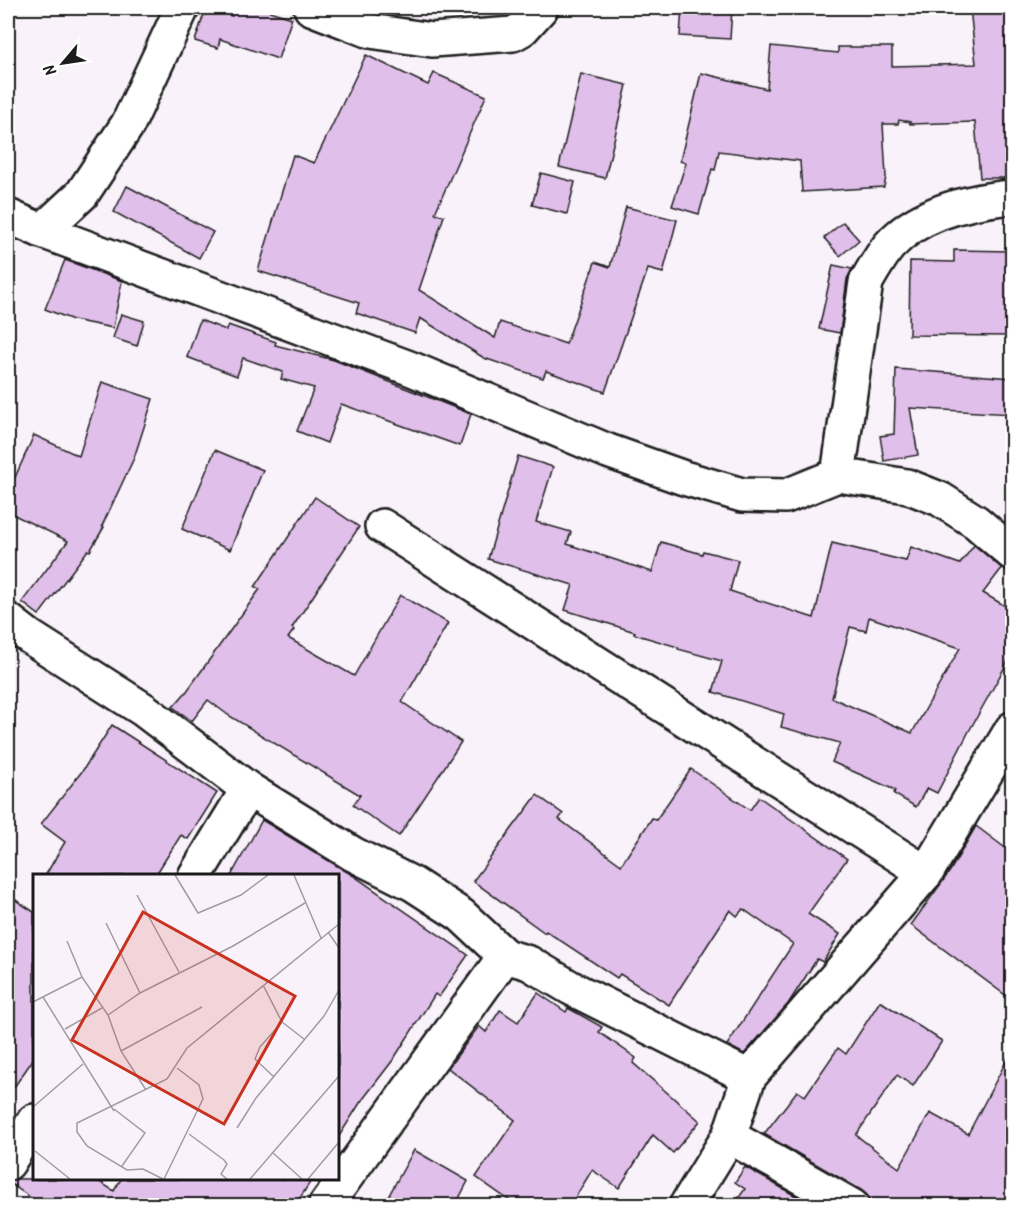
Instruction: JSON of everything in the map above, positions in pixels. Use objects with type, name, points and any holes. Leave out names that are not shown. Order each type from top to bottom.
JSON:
[{"type":"street","points":[[42,231],[81,194],[128,124],[182,8]]},
{"type":"street","points":[[311,8],[370,30],[432,40],[513,34],[522,29],[541,8]]},
{"type":"street","points":[[838,475],[866,282],[877,262],[889,246],[908,229],[942,212],[986,200],[1012,197]]},
{"type":"street","points":[[8,216],[42,231],[412,369],[608,451],[684,478],[742,495],[786,496],[838,475],[907,486],[940,499],[976,522],[1012,553]]},
{"type":"street","points":[[382,526],[926,873]]},
{"type":"street","points":[[8,620],[30,637],[144,710],[248,789],[353,854],[414,884],[461,915],[505,956],[529,963],[571,988],[749,1077]]},
{"type":"street","points":[[686,1206],[729,1136],[749,1077],[926,873],[1012,729]]},
{"type":"street","points":[[196,874],[248,789]]},
{"type":"street","points":[[325,1206],[505,956]]},
{"type":"street","points":[[8,1163],[33,1123]]},
{"type":"street","points":[[729,1136],[852,1206]]},
{"type":"building","points":[[206,8],[232,16],[235,8],[260,8],[292,18],[278,59],[220,39],[218,48],[195,41]]},
{"type":"building","points":[[682,8],[732,8],[730,39],[680,36]]},
{"type":"building","points":[[970,8],[1012,8],[1012,178],[980,178],[975,122],[910,124],[910,122],[899,120],[898,124],[883,124],[886,177],[884,187],[802,192],[800,161],[719,151],[715,170],[712,169],[699,214],[672,206],[686,163],[680,161],[701,73],[767,89],[771,46],[838,53],[838,47],[892,47],[892,66],[976,64]]},
{"type":"building","points":[[366,55],[428,85],[434,73],[486,96],[435,213],[444,216],[419,290],[495,338],[500,322],[566,344],[595,262],[610,267],[626,207],[677,220],[663,273],[648,269],[605,392],[546,371],[543,378],[484,358],[420,318],[415,333],[356,313],[359,303],[258,271],[293,155],[314,163]]},
{"type":"building","points":[[581,74],[627,85],[605,178],[559,167]]},
{"type":"building","points":[[541,173],[575,182],[567,214],[532,205]]},
{"type":"building","points":[[127,186],[213,232],[199,258],[114,212]]},
{"type":"building","points":[[843,222],[859,240],[840,256],[824,238]]},
{"type":"building","points":[[954,250],[1012,251],[1012,336],[909,335],[910,261],[954,262]]},
{"type":"building","points":[[65,260],[122,281],[113,328],[73,320],[45,309]]},
{"type":"building","points":[[833,265],[852,269],[847,279],[840,333],[819,329]]},
{"type":"building","points":[[121,314],[144,321],[137,346],[113,338]]},
{"type":"building","points":[[200,320],[226,330],[228,325],[276,342],[275,345],[334,360],[471,414],[460,446],[341,404],[327,443],[297,431],[314,388],[281,379],[283,372],[243,358],[237,376],[187,357]]},
{"type":"building","points":[[896,369],[1012,378],[1012,414],[910,408],[918,455],[884,461],[880,436],[894,434]]},
{"type":"building","points":[[102,382],[153,399],[134,458],[102,526],[104,527],[90,551],[88,550],[39,615],[22,602],[68,541],[8,512],[8,493],[34,435],[79,456]]},
{"type":"building","points":[[215,450],[263,470],[230,550],[182,529]]},
{"type":"building","points":[[518,456],[553,467],[536,522],[571,532],[567,544],[652,572],[661,542],[702,554],[703,551],[738,560],[730,591],[814,618],[832,543],[906,561],[911,547],[960,564],[974,545],[1002,568],[983,593],[1012,610],[1012,654],[937,793],[927,788],[916,807],[894,794],[895,790],[832,762],[840,743],[781,727],[784,714],[713,692],[722,661],[678,649],[678,647],[634,634],[635,632],[565,610],[573,585],[488,559]],"holes":[[[869,617],[960,648],[912,733],[832,698],[850,627],[866,631]]]},
{"type":"building","points":[[315,497],[359,527],[292,628],[294,630],[288,638],[354,676],[400,595],[448,623],[402,702],[461,742],[399,836],[353,805],[360,795],[228,715],[208,700],[192,721],[173,707],[260,589],[255,587]]},
{"type":"building","points":[[112,725],[217,793],[188,839],[181,835],[156,874],[46,874],[65,842],[41,824],[83,770]]},
{"type":"building","points":[[691,769],[750,810],[759,797],[847,859],[808,914],[840,934],[823,962],[817,959],[788,1004],[744,1054],[727,1045],[793,944],[743,909],[737,916],[730,910],[669,1005],[620,974],[617,978],[546,931],[545,933],[473,881],[537,795],[563,814],[559,819],[621,865],[652,818],[656,820]]},
{"type":"building","points":[[262,820],[354,876],[468,955],[439,997],[435,994],[393,1060],[360,1103],[339,1136],[339,874],[232,874]]},
{"type":"building","points":[[976,826],[1012,853],[1012,1000],[911,925],[950,871]]},
{"type":"building","points":[[8,895],[33,911],[33,1059],[8,1096]]},
{"type":"building","points":[[538,993],[566,1012],[568,1008],[602,1027],[599,1032],[636,1058],[633,1063],[700,1121],[673,1153],[653,1135],[619,1188],[592,1170],[570,1206],[517,1206],[476,1177],[515,1120],[448,1068],[479,1026],[486,1032],[500,1010],[518,1022]]},
{"type":"building","points":[[880,1001],[942,1041],[913,1086],[897,1075],[856,1135],[899,1168],[930,1113],[968,1134],[1012,1050],[1012,1206],[871,1206],[868,1196],[861,1190],[764,1134],[797,1091],[805,1096],[838,1048],[846,1054]]},
{"type":"building","points":[[414,1150],[468,1181],[455,1206],[383,1206]]},
{"type":"building","points":[[745,1167],[813,1206],[733,1206],[745,1189],[735,1182]]},
{"type":"building","points":[[18,1179],[97,1180],[114,1191],[120,1180],[311,1180],[295,1206],[43,1206],[8,1182]]}]
